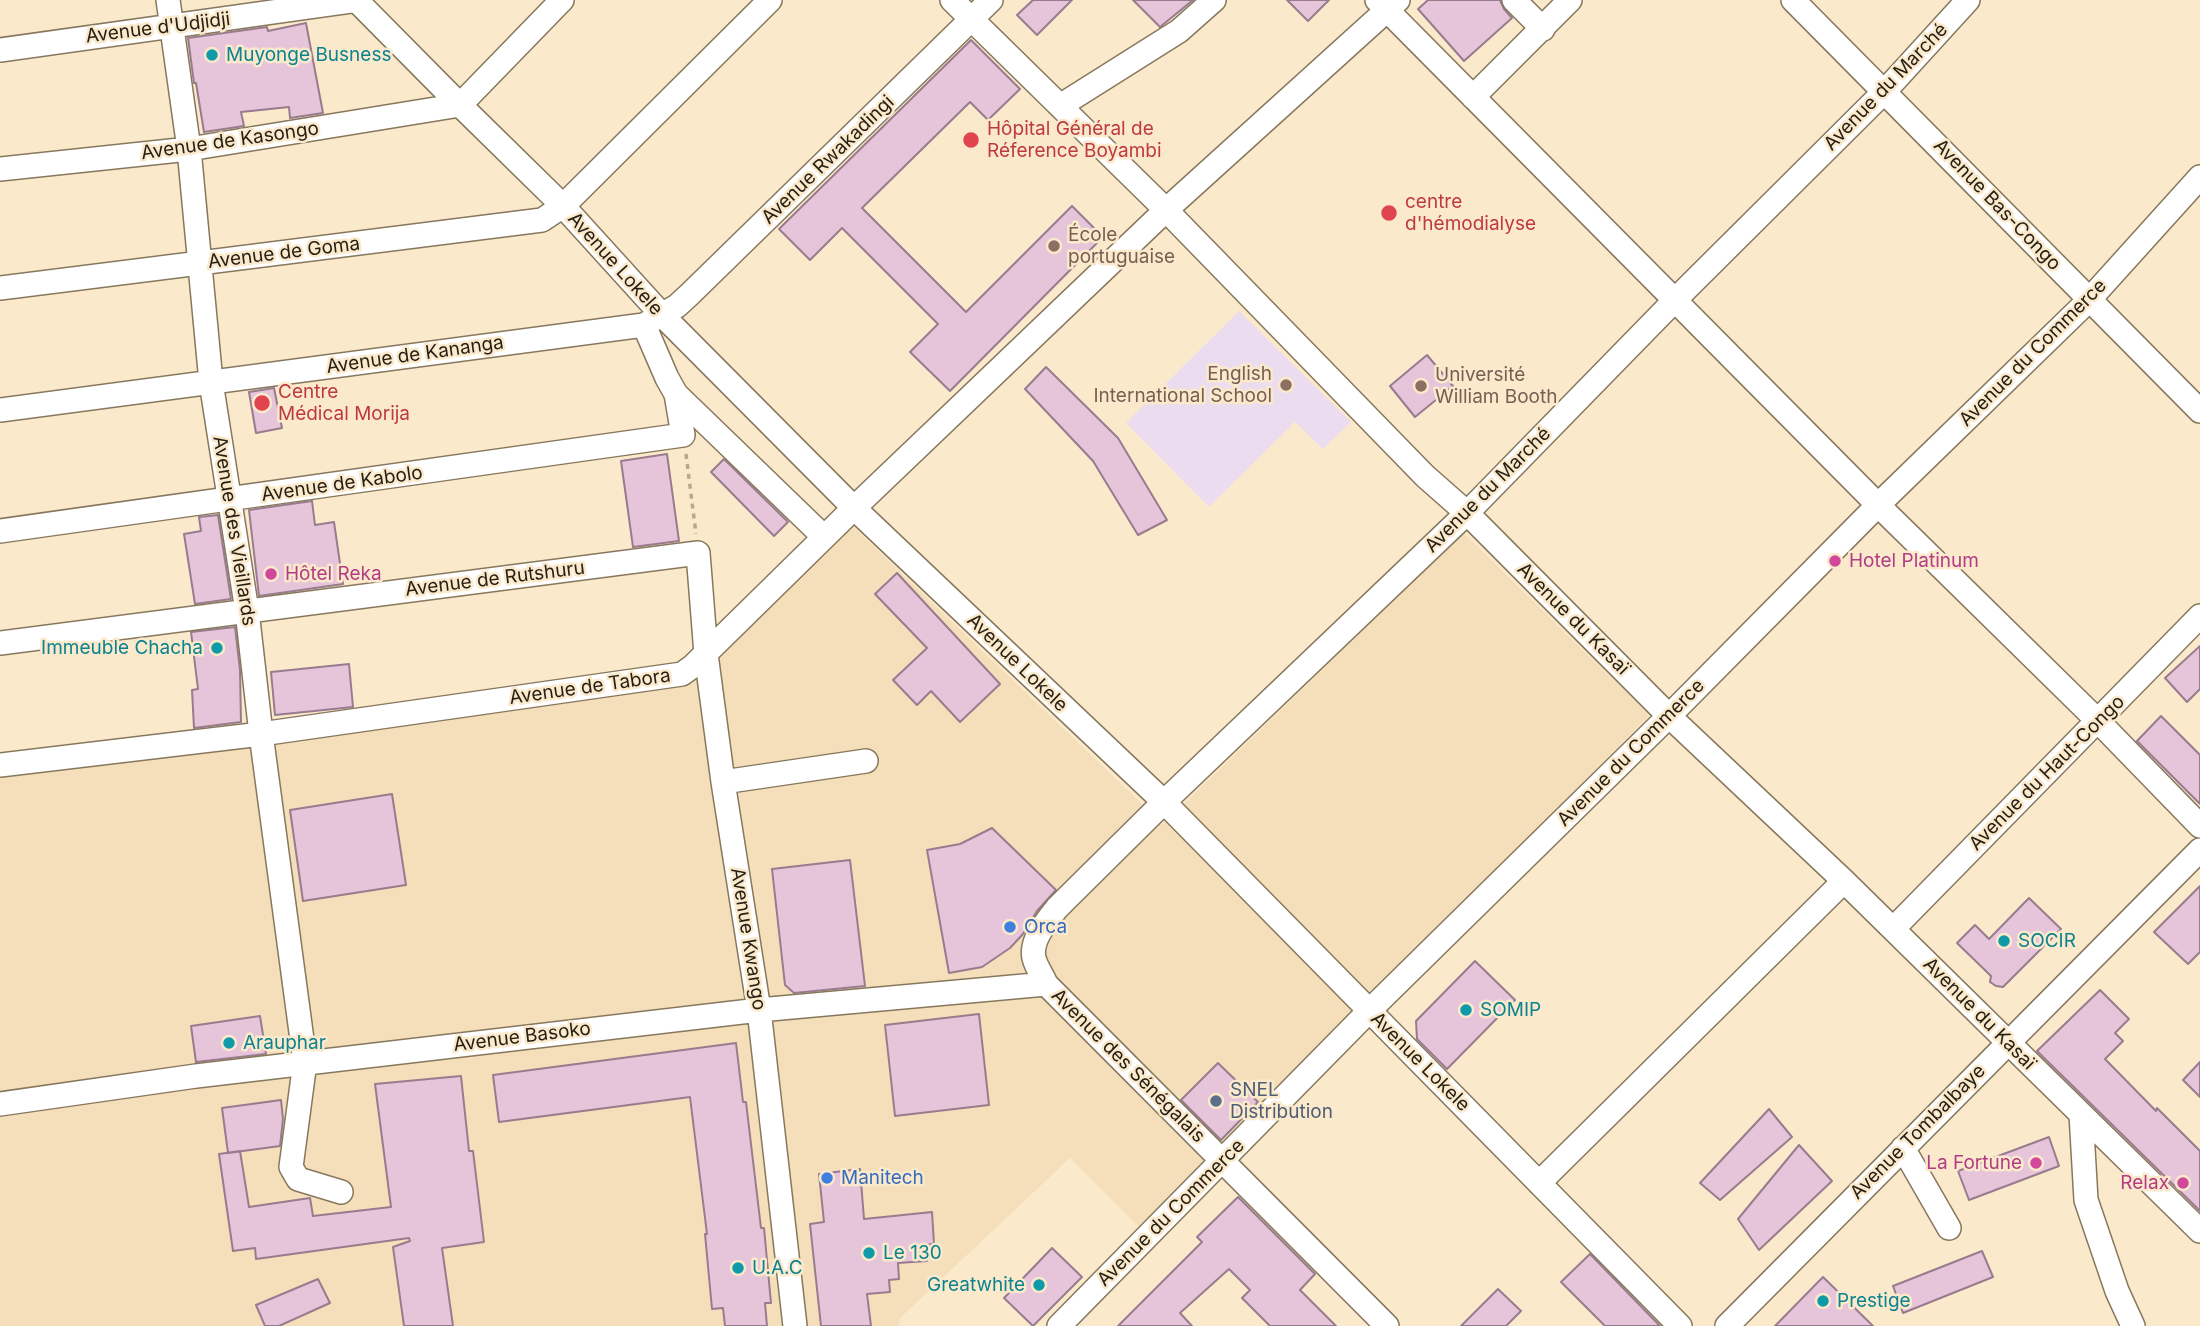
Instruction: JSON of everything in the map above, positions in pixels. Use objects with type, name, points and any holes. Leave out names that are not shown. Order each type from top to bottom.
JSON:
[{"type":"street","name":"Avenue des Vieillards","points":[[168,0],[189,149],[211,382],[247,611],[305,1062],[291,1167],[298,1179],[341,1192]]},
{"type":"street","name":"Avenue d'Udjidji","points":[[0,50],[357,0]]},
{"type":"street","name":"Avenue Lokele","points":[[357,0],[563,206],[653,320],[1164,802],[1680,1326]]},
{"type":"street","points":[[460,105],[562,0]]},
{"type":"street","name":"Avenue de Goma","points":[[0,288],[522,225],[542,220],[563,206],[770,0]]},
{"type":"street","name":"Avenue du Kasaï","points":[[952,0],[1166,210],[1425,476],[1467,513],[1669,716],[1844,881],[2200,1231]]},
{"type":"street","name":"Avenue Rwakadingi","points":[[653,320],[690,294],[992,0]]},
{"type":"street","points":[[1060,106],[1179,31],[1214,0]]},
{"type":"street","points":[[1514,0],[1543,29]]},
{"type":"street","points":[[1473,97],[1570,0]]},
{"type":"street","name":"Avenue Bas-Congo","points":[[1793,0],[2200,411]]},
{"type":"street","name":"Avenue du Marché","points":[[1046,984],[1033,957],[1042,926],[1057,908],[1467,513],[1676,299],[1885,91],[1968,0]]},
{"type":"street","points":[[1387,3],[1473,97],[2200,826]]},
{"type":"street","name":"Avenue de Tabora","points":[[0,765],[261,734],[682,674],[706,654],[854,508],[1166,210],[1387,3]]},
{"type":"street","name":"Avenue de Kasongo","points":[[0,169],[189,149],[460,105]]},
{"type":"street","name":"Avenue du Commerce","points":[[1059,1326],[1369,1011],[1669,716],[1878,505],[2089,300],[2200,177]]},
{"type":"street","points":[[653,320],[667,378],[676,394],[824,537]]},
{"type":"street","name":"Avenue de Kananga","points":[[0,410],[653,320]]},
{"type":"street","points":[[676,394],[683,435]]},
{"type":"street","name":"Avenue de Kabolo","points":[[0,531],[683,435]]},
{"type":"street","name":"Avenue de Rutshuru","points":[[0,643],[698,553]]},
{"type":"street","name":"Avenue Kwango","points":[[698,553],[706,654],[759,1010],[796,1326]]},
{"type":"street","name":"Avenue du Haut-Congo","points":[[1893,929],[2200,616]]},
{"type":"street","points":[[723,782],[866,761]]},
{"type":"street","name":"Avenue Tombalbaye","points":[[1727,1326],[2200,850]]},
{"type":"street","points":[[1539,1183],[1844,881]]},
{"type":"street","name":"Avenue Basoko","points":[[0,1104],[305,1062],[759,1010],[1046,984]]},
{"type":"street","name":"Avenue des Sénégalais","points":[[1046,984],[1387,1326]]},
{"type":"street","points":[[2081,1114],[2086,1200],[2117,1292],[2133,1326]]},
{"type":"street","points":[[1903,1148],[1949,1228]]},
{"type":"path","points":[[683,435],[698,553]]},
{"type":"shaded area","points":[[1239,311],[1351,422],[1323,449],[1295,422],[1209,507],[1126,423]]},
{"type":"shaded area","points":[[850,524],[1163,824],[1464,533],[1649,715],[1225,1147],[1141,1229],[1070,1158],[900,1318],[899,1326],[0,1326],[0,767],[687,679]]},
{"type":"building","points":[[1033,0],[1072,0],[1037,35],[1017,15]]},
{"type":"building","points":[[1133,0],[1193,0],[1160,27]]},
{"type":"building","points":[[1287,0],[1329,0],[1308,21]]},
{"type":"building","points":[[1428,0],[1500,0],[1512,18],[1464,61],[1418,9]]},
{"type":"building","points":[[306,23],[323,113],[290,118],[289,107],[241,112],[244,126],[204,132],[188,38],[267,27],[268,31]]},
{"type":"building","points":[[971,40],[1020,89],[988,120],[970,102],[862,208],[966,312],[1072,206],[1103,237],[950,391],[910,352],[938,324],[842,228],[810,260],[779,229]]},
{"type":"building","name":"Université William Booth","points":[[1427,355],[1453,386],[1415,417],[1390,386]]},
{"type":"building","points":[[1046,367],[1118,438],[1167,520],[1138,535],[1093,461],[1025,389]]},
{"type":"building","points":[[274,388],[282,428],[256,433],[249,392]]},
{"type":"building","points":[[667,454],[679,541],[633,547],[621,461]]},
{"type":"building","points":[[724,459],[788,522],[774,536],[711,472]]},
{"type":"building","points":[[312,501],[315,525],[334,522],[343,584],[259,596],[249,510]]},
{"type":"building","points":[[218,515],[231,599],[195,604],[184,534],[201,531],[199,517]]},
{"type":"building","points":[[897,573],[1000,684],[960,722],[931,691],[917,705],[893,680],[927,648],[875,594]]},
{"type":"building","points":[[235,627],[240,670],[241,722],[194,728],[192,690],[198,689],[191,632]]},
{"type":"building","points":[[2200,646],[2200,689],[2187,702],[2165,678]]},
{"type":"building","points":[[349,664],[353,707],[275,715],[271,672]]},
{"type":"building","points":[[2161,716],[2200,755],[2200,804],[2137,741]]},
{"type":"building","points":[[392,794],[406,885],[303,901],[290,810]]},
{"type":"building","points":[[992,828],[1056,890],[1010,948],[982,967],[949,973],[927,850],[960,844]]},
{"type":"building","points":[[850,860],[865,986],[794,993],[785,985],[772,869]]},
{"type":"building","points":[[2200,886],[2200,952],[2188,964],[2154,932]]},
{"type":"building","name":"SOCIR","points":[[2029,898],[2061,929],[2003,987],[1996,986],[1990,982],[1991,976],[1957,943],[1975,925],[1989,939]]},
{"type":"building","name":"SOMIP","points":[[1475,961],[1515,1000],[1447,1069],[1417,1039],[1416,1021]]},
{"type":"building","points":[[2100,990],[2129,1019],[2115,1033],[2123,1041],[2105,1059],[2200,1151],[2200,1211],[2037,1051]]},
{"type":"building","points":[[979,1014],[989,1105],[895,1116],[885,1025]]},
{"type":"building","name":"Arauphar","points":[[260,1016],[266,1054],[196,1062],[191,1026]]},
{"type":"building","points":[[736,1043],[761,1228],[764,1228],[771,1303],[765,1303],[767,1326],[725,1326],[723,1308],[712,1309],[707,1234],[690,1097],[499,1122],[493,1075]]},
{"type":"building","points":[[2200,1062],[2200,1097],[2183,1080]]},
{"type":"building","points":[[1218,1063],[1258,1102],[1221,1140],[1181,1100]]},
{"type":"building","points":[[461,1076],[469,1151],[473,1151],[484,1242],[442,1248],[453,1326],[404,1326],[393,1247],[410,1241],[409,1238],[256,1259],[255,1248],[233,1251],[219,1154],[240,1151],[249,1207],[310,1198],[313,1216],[391,1207],[375,1084]]},
{"type":"building","points":[[281,1100],[283,1119],[280,1146],[228,1153],[222,1108]]},
{"type":"building","points":[[1769,1109],[1792,1137],[1720,1200],[1700,1183]]},
{"type":"building","points":[[2049,1137],[2059,1166],[1969,1200],[1958,1171]]},
{"type":"building","points":[[1799,1145],[1832,1181],[1759,1250],[1738,1219]]},
{"type":"building","name":"Le 130","points":[[860,1169],[864,1219],[932,1212],[934,1244],[925,1245],[927,1261],[898,1263],[899,1279],[889,1280],[890,1292],[867,1294],[871,1326],[821,1326],[810,1224],[824,1222],[819,1174]]},
{"type":"building","points":[[1238,1197],[1315,1274],[1300,1290],[1336,1326],[1270,1326],[1242,1298],[1250,1290],[1229,1269],[1180,1313],[1192,1326],[1118,1326],[1202,1242],[1197,1237]]},
{"type":"building","points":[[1052,1248],[1082,1277],[1033,1326],[1004,1298]]},
{"type":"building","points":[[1982,1251],[1993,1277],[1903,1313],[1893,1286]]},
{"type":"building","points":[[1590,1254],[1660,1326],[1605,1326],[1561,1282]]},
{"type":"building","name":"Prestige","points":[[1823,1277],[1873,1326],[1775,1326]]},
{"type":"building","points":[[318,1279],[330,1303],[279,1326],[265,1326],[256,1305]]},
{"type":"building","points":[[1498,1289],[1521,1311],[1506,1326],[1461,1326]]},
{"type":"place","name":"Muyonge Busness","points":[[212,55]]},
{"type":"place","name":"Hôpital Général de Réference Boyambi","points":[[971,140]]},
{"type":"place","name":"centre d'hémodialyse","points":[[1389,213]]},
{"type":"place","name":"École portuguaise","points":[[1054,246]]},
{"type":"place","name":"English International School","points":[[1286,385]]},
{"type":"place","name":"Université William Booth","points":[[1421,386]]},
{"type":"place","name":"Centre Médical Morija","points":[[262,403]]},
{"type":"place","name":"Hotel Platinum","points":[[1835,561]]},
{"type":"place","name":"Hôtel Reka","points":[[271,574]]},
{"type":"place","name":"Immeuble Chacha","points":[[217,648]]},
{"type":"place","name":"Orca","points":[[1010,927]]},
{"type":"place","name":"SOCIR","points":[[2004,941]]},
{"type":"place","name":"SOMIP","points":[[1466,1010]]},
{"type":"place","name":"Arauphar","points":[[229,1043]]},
{"type":"place","name":"SNEL Distribution","points":[[1216,1101]]},
{"type":"place","name":"La Fortune","points":[[2036,1163]]},
{"type":"place","name":"Manitech","points":[[827,1178]]},
{"type":"place","name":"Relax","points":[[2183,1183]]},
{"type":"place","name":"Le 130","points":[[869,1253]]},
{"type":"place","name":"U.A.C","points":[[738,1268]]},
{"type":"place","name":"Greatwhite","points":[[1039,1285]]},
{"type":"place","name":"Prestige","points":[[1823,1301]]}]
